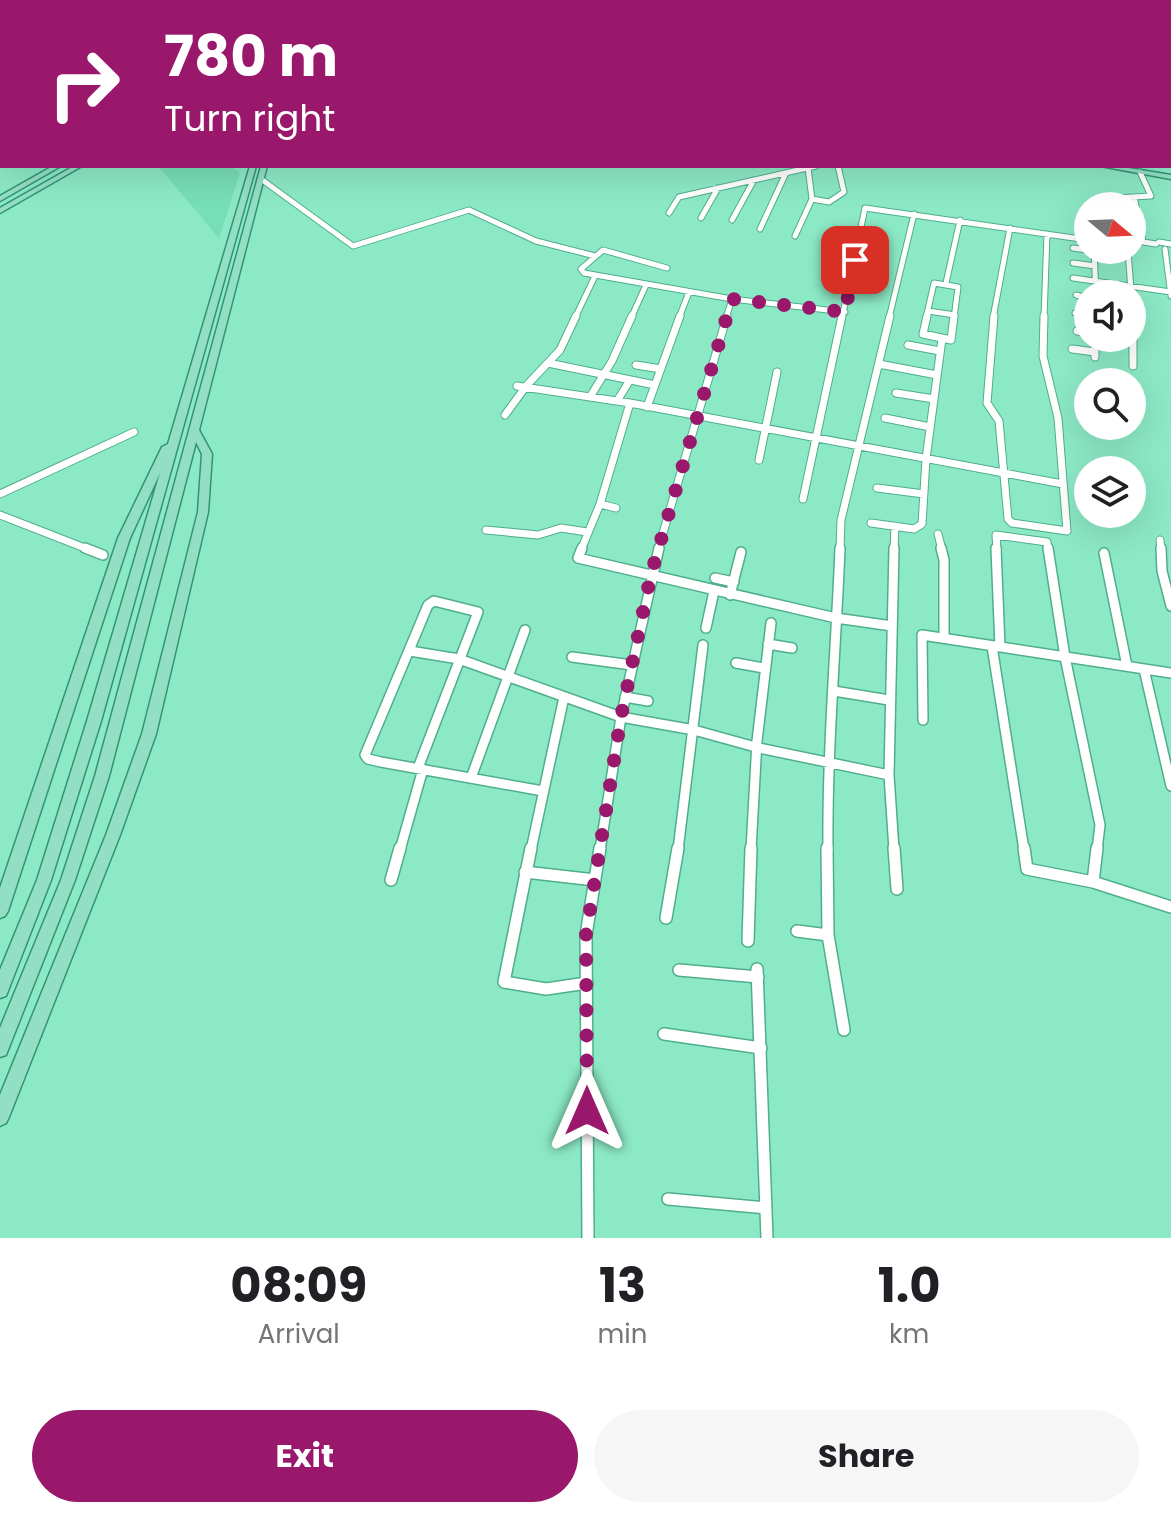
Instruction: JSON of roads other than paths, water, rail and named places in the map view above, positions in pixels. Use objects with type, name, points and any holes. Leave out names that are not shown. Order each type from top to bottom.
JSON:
[{"type":"main road","points":[[0,199],[54,168]]},
{"type":"main road","points":[[0,211],[75,168]]},
{"type":"main road","points":[[0,911],[124,538],[177,431],[252,168]]},
{"type":"main road","points":[[0,1049],[45,940],[102,776],[264,168]]},
{"type":"main road","points":[[1139,169],[1171,174]]},
{"type":"main road","points":[[0,1117],[118,823],[149,734],[198,538],[207,454],[194,430]]},
{"type":"main road","points":[[0,990],[24,935],[94,721],[164,460]]},
{"type":"street","points":[[669,213],[679,197],[808,168],[812,199],[795,236]]},
{"type":"street","points":[[812,199],[829,202],[844,192],[838,168]]},
{"type":"street","points":[[1139,169],[1151,196],[1146,196]]},
{"type":"street","points":[[760,229],[786,173]]},
{"type":"street","points":[[261,179],[353,246],[469,210],[536,241],[595,256]]},
{"type":"street","points":[[732,220],[754,180]]},
{"type":"street","points":[[701,218],[718,188]]},
{"type":"street","points":[[803,499],[865,208],[1074,238]]},
{"type":"street","points":[[844,1030],[828,935],[827,764],[834,691],[841,520],[914,214]]},
{"type":"street","points":[[946,283],[960,220]]},
{"type":"street","points":[[1010,228],[994,310],[987,403],[999,421],[1009,521],[1067,531],[1058,418],[1043,356],[1047,234]]},
{"type":"street","points":[[1146,242],[1169,246],[1171,293],[1146,289]]},
{"type":"street","points":[[590,397],[650,286],[665,268],[603,250],[581,269],[584,273],[650,286],[732,299],[845,312]]},
{"type":"street","points":[[1073,263],[1095,266],[1096,280]]},
{"type":"street","points":[[505,415],[521,387],[564,344],[595,276]]},
{"type":"street","points":[[1073,278],[1088,280]]},
{"type":"street","points":[[934,283],[946,283],[958,287],[952,339],[923,334],[934,283]]},
{"type":"street","points":[[647,407],[689,292]]},
{"type":"street","points":[[588,1238],[586,935],[621,717],[650,577],[732,299]]},
{"type":"street","points":[[928,311],[955,315]]},
{"type":"street","points":[[871,523],[920,528],[942,339]]},
{"type":"street","points":[[908,345],[940,351]]},
{"type":"street","points":[[1133,352],[1133,366]]},
{"type":"street","points":[[548,363],[655,385]]},
{"type":"street","points":[[879,364],[937,375]]},
{"type":"street","points":[[636,365],[661,369]]},
{"type":"street","points":[[759,460],[777,372]]},
{"type":"street","points":[[617,401],[630,380]]},
{"type":"street","points":[[521,387],[630,403],[1063,484]]},
{"type":"street","points":[[896,393],[934,399]]},
{"type":"street","points":[[630,403],[600,504],[578,558],[836,618],[892,626]]},
{"type":"street","points":[[885,418],[930,427]]},
{"type":"street","points":[[0,494],[134,432]]},
{"type":"street","points":[[0,486],[9,490]]},
{"type":"street","points":[[877,488],[924,494]]},
{"type":"street","points":[[600,504],[616,508]]},
{"type":"street","points":[[0,515],[103,555]]},
{"type":"street","points":[[895,526],[889,775],[897,889]]},
{"type":"street","points":[[486,530],[538,535],[561,528],[587,532]]},
{"type":"street","points":[[938,534],[944,560],[944,638]]},
{"type":"street","points":[[1093,882],[1100,825],[1065,657],[1047,542],[996,535],[996,646],[1027,869],[1093,882],[1171,907]]},
{"type":"street","points":[[1160,540],[1162,571],[1171,606]]},
{"type":"street","points":[[730,595],[741,552]]},
{"type":"street","points":[[1104,553],[1127,666]]},
{"type":"street","points":[[715,578],[734,582]]},
{"type":"street","points":[[706,628],[714,591]]},
{"type":"street","points":[[391,880],[420,768],[478,612],[434,601],[428,605],[365,755],[368,759],[420,768],[543,791]]},
{"type":"street","points":[[748,941],[764,668],[771,623]]},
{"type":"street","points":[[471,778],[525,630]]},
{"type":"street","points":[[923,720],[922,635],[1171,673]]},
{"type":"street","points":[[768,644],[792,648]]},
{"type":"street","points":[[666,918],[694,730],[703,645]]},
{"type":"street","points":[[410,651],[459,659],[621,717],[694,730],[827,764],[889,775]]},
{"type":"street","points":[[572,657],[632,665]]},
{"type":"street","points":[[736,663],[764,668]]},
{"type":"street","points":[[1144,669],[1171,786]]},
{"type":"street","points":[[834,691],[889,700]]},
{"type":"street","points":[[564,697],[504,982],[546,989],[587,983]]},
{"type":"street","points":[[625,697],[648,701]]},
{"type":"street","points":[[525,872],[595,880]]},
{"type":"street","points":[[797,931],[828,935]]},
{"type":"street","points":[[679,970],[758,973],[767,1238]]},
{"type":"street","points":[[664,1034],[761,1048]]},
{"type":"street","points":[[668,1199],[766,1208]]}]
